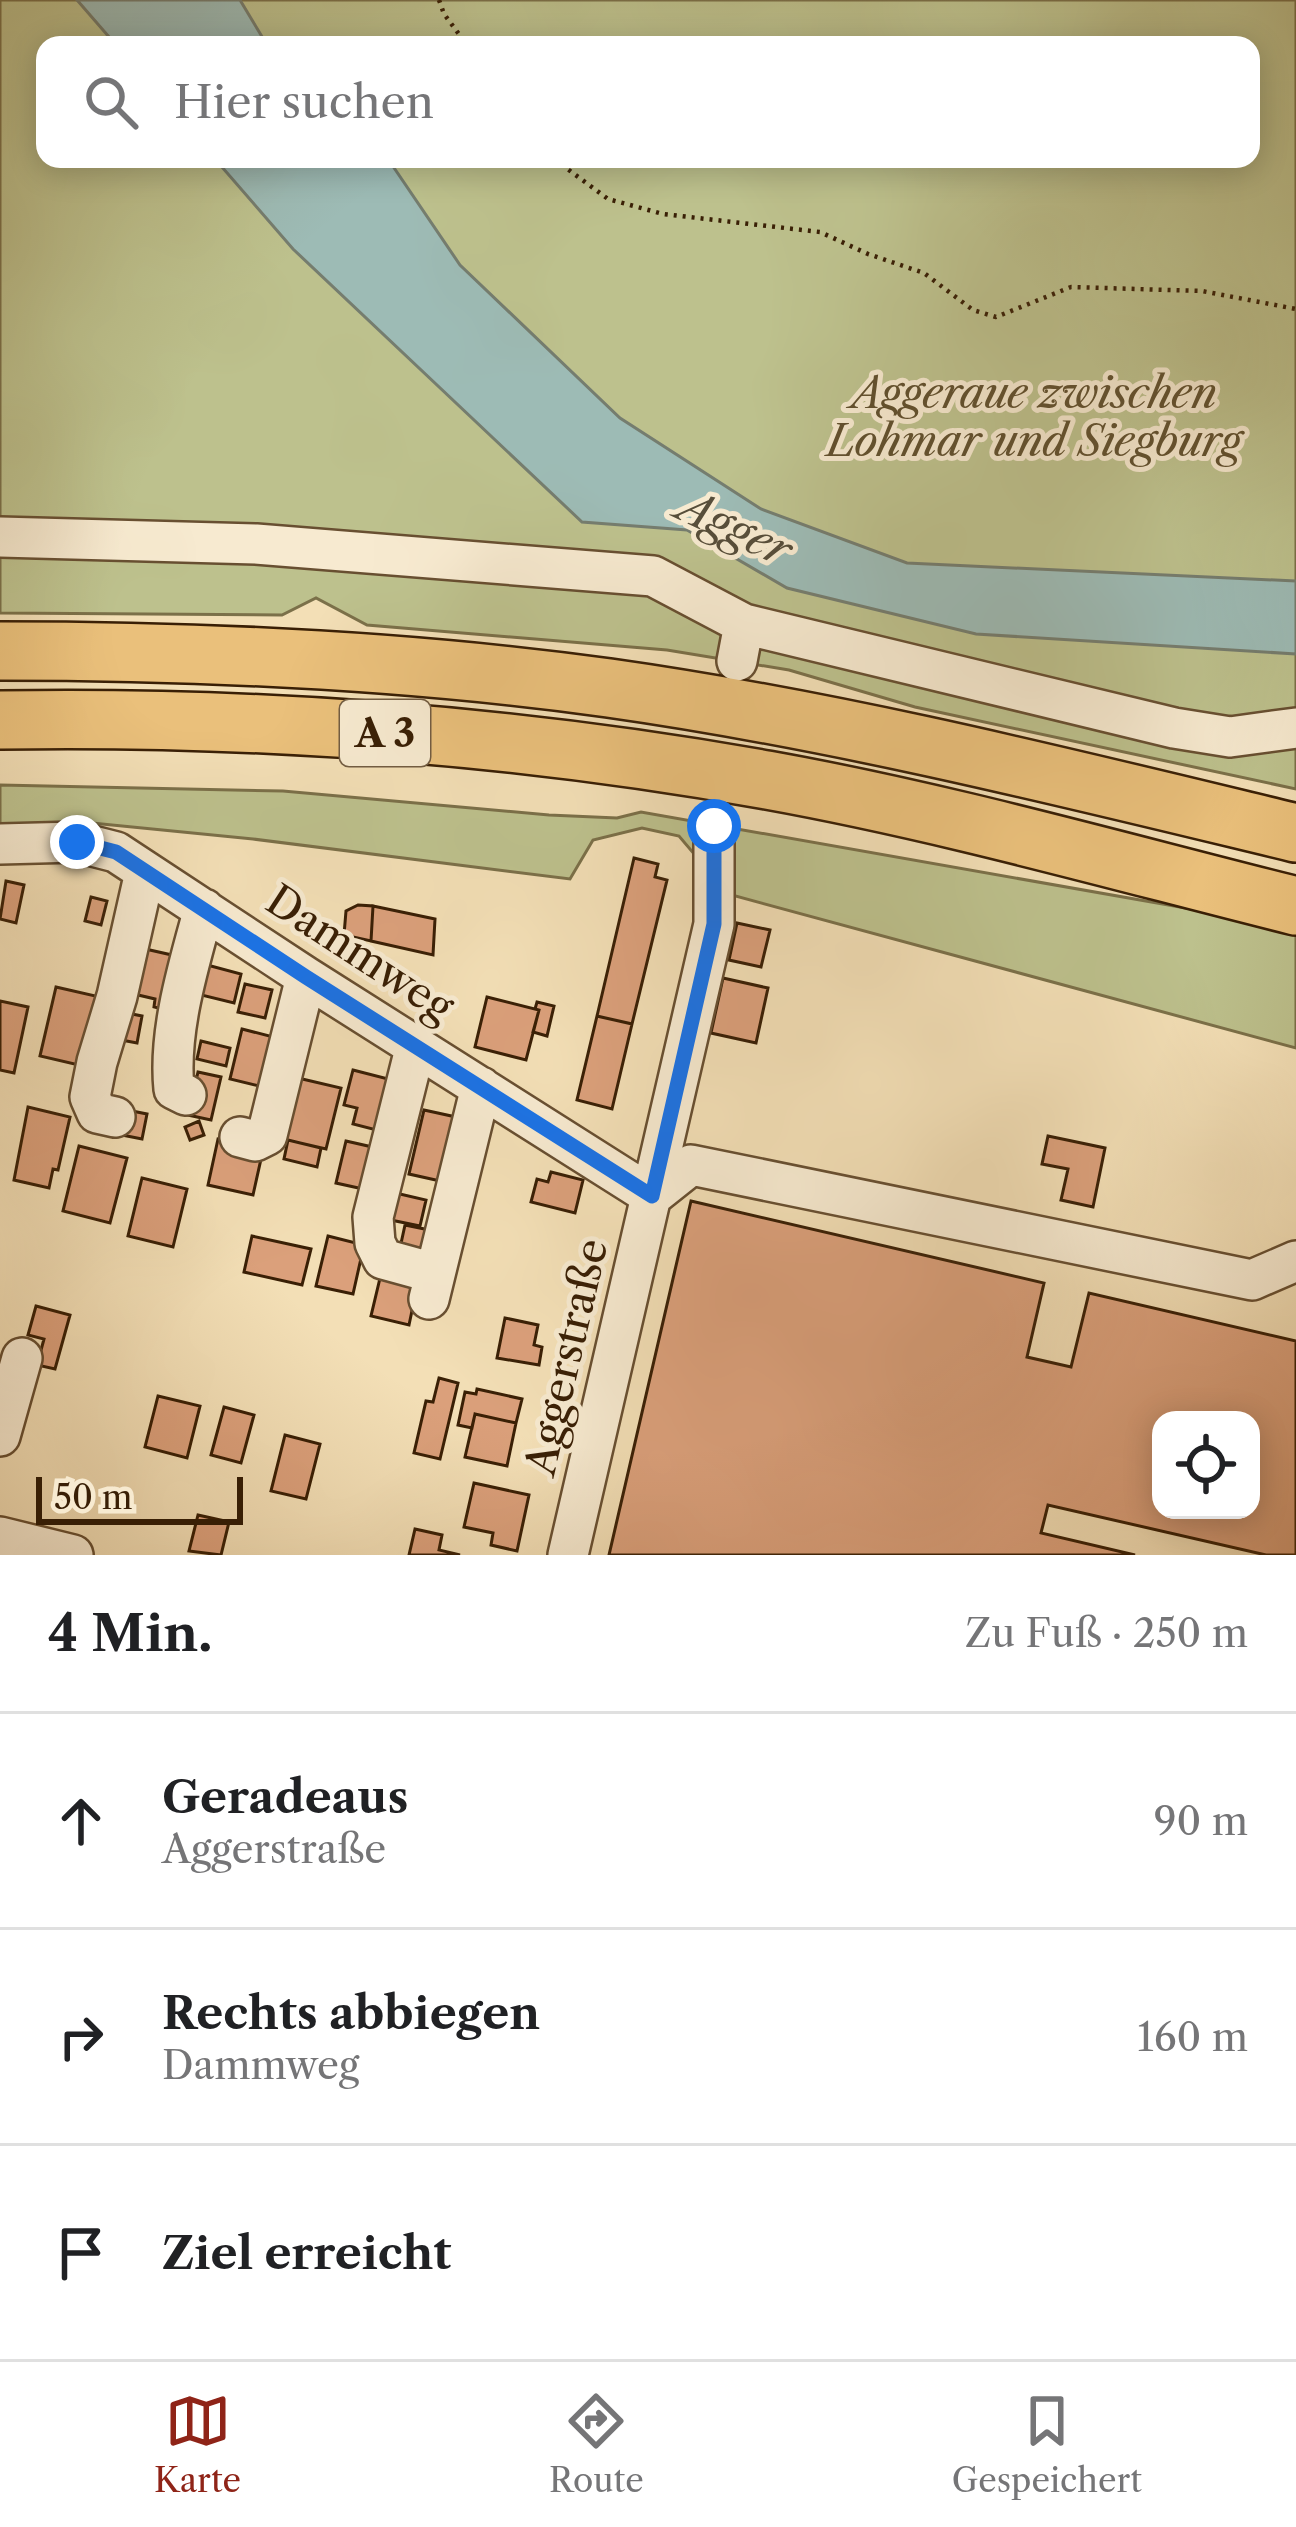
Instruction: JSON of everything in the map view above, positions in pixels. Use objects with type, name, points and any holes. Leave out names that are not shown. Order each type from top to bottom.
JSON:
[{"type":"highway","name":"A 3","points":[[0,651],[358,661],[609,688],[948,748],[1296,833]]},
{"type":"highway","name":"A 3","points":[[0,720],[110,718],[351,730],[600,754],[768,781],[934,815],[1296,906]]},
{"type":"street","points":[[0,537],[256,544],[653,576],[741,642],[1230,737],[1296,728]]},
{"type":"street","name":"Aggerstraße","points":[[568,1555],[714,924],[714,826]]},
{"type":"street","name":"Dammweg","points":[[0,844],[77,842],[116,852],[652,1196]]},
{"type":"street","points":[[115,1117],[98,1113],[91,1097],[145,872]]},
{"type":"street","points":[[186,1095],[174,1089],[172,1072],[183,991],[204,909]]},
{"type":"street","points":[[240,1137],[255,1141],[267,1136],[306,977]]},
{"type":"street","points":[[416,1045],[373,1216],[375,1243],[383,1259],[426,1284],[481,1087]]},
{"type":"street","points":[[652,1196],[692,1165],[1252,1280],[1296,1261]]},
{"type":"street","points":[[0,1436],[22,1358]]},
{"type":"street","points":[[0,1537],[73,1555]]},
{"type":"path","points":[[440,0],[460,36]]},
{"type":"path","points":[[566,168],[608,199],[662,214],[820,232],[924,273],[973,310],[996,316],[1071,287],[1202,291],[1296,309]]},
{"type":"green space","name":"Aggeraue zwischen Lohmar und Siegburg","points":[[0,0],[1296,0],[1296,789],[915,707],[789,670],[667,650],[367,625],[316,598],[282,615],[0,613]]},
{"type":"green space","points":[[0,785],[283,791],[617,818],[641,812],[1276,924],[1296,930],[1296,1048],[728,894],[679,836],[642,828],[593,840],[570,879],[92,823],[0,827]]},
{"type":"water","points":[[77,0],[240,0],[262,36],[108,36]]},
{"type":"water","name":"Agger","points":[[223,168],[394,168],[460,265],[620,418],[761,509],[907,563],[1296,581],[1296,654],[976,634],[787,588],[687,530],[582,522],[293,249]]},
{"type":"building","points":[[634,858],[658,864],[655,877],[667,880],[632,1024],[597,1016]]},
{"type":"building","points":[[6,881],[24,885],[16,923],[0,919]]},
{"type":"building","points":[[91,897],[107,901],[101,925],[85,921]]},
{"type":"building","points":[[358,905],[373,906],[371,941],[344,935],[346,911]]},
{"type":"building","points":[[373,906],[435,919],[433,955],[371,941]]},
{"type":"building","points":[[737,923],[770,930],[761,967],[729,960]]},
{"type":"building","points":[[141,948],[185,958],[173,1012],[154,1007],[155,999],[134,994]]},
{"type":"building","points":[[196,962],[241,974],[234,1003],[189,992]]},
{"type":"building","points":[[723,978],[768,988],[756,1043],[711,1033]]},
{"type":"building","points":[[245,984],[272,990],[265,1018],[238,1012]]},
{"type":"building","points":[[56,987],[100,997],[83,1066],[40,1056]]},
{"type":"building","points":[[487,997],[539,1010],[526,1060],[475,1047]]},
{"type":"building","points":[[0,1001],[28,1007],[14,1073],[0,1070]]},
{"type":"building","points":[[537,1002],[554,1006],[547,1036],[533,1032]]},
{"type":"building","points":[[117,1011],[142,1016],[137,1043],[111,1038]]},
{"type":"building","points":[[597,1016],[632,1024],[612,1109],[577,1100]]},
{"type":"building","points":[[242,1029],[285,1040],[272,1089],[230,1079]]},
{"type":"building","points":[[201,1041],[230,1048],[226,1066],[197,1059]]},
{"type":"building","points":[[353,1070],[400,1082],[388,1133],[353,1124],[357,1108],[344,1105]]},
{"type":"building","points":[[198,1072],[221,1077],[211,1120],[188,1115]]},
{"type":"building","points":[[298,1078],[341,1088],[326,1149],[283,1139]]},
{"type":"building","points":[[28,1107],[70,1117],[49,1188],[14,1180]]},
{"type":"building","points":[[122,1109],[147,1114],[142,1139],[117,1134]]},
{"type":"building","points":[[424,1110],[465,1119],[449,1183],[409,1174]]},
{"type":"building","points":[[199,1121],[204,1135],[190,1140],[185,1127]]},
{"type":"building","points":[[1048,1136],[1105,1148],[1093,1207],[1061,1200],[1068,1169],[1042,1164]]},
{"type":"building","points":[[218,1139],[263,1150],[253,1195],[208,1185]]},
{"type":"building","points":[[288,1140],[321,1148],[317,1167],[284,1159]]},
{"type":"building","points":[[346,1141],[381,1149],[372,1191],[336,1183]]},
{"type":"building","points":[[79,1146],[127,1158],[110,1223],[63,1211]]},
{"type":"building","points":[[551,1172],[583,1180],[575,1213],[531,1202],[537,1179],[548,1182]]},
{"type":"building","points":[[142,1178],[187,1189],[173,1247],[128,1236]]},
{"type":"building","points":[[387,1191],[426,1200],[420,1226],[381,1218]]},
{"type":"building","points":[[691,1201],[1044,1283],[1027,1357],[1071,1367],[1089,1293],[1296,1341],[1296,1555],[1266,1555],[1048,1505],[1041,1533],[1135,1555],[609,1555]]},
{"type":"building","points":[[405,1225],[439,1232],[434,1255],[400,1248]]},
{"type":"building","points":[[252,1236],[311,1249],[302,1285],[244,1272]]},
{"type":"building","points":[[328,1236],[364,1245],[353,1294],[316,1286]]},
{"type":"building","points":[[381,1274],[418,1282],[409,1325],[371,1316]]},
{"type":"building","points":[[36,1306],[70,1315],[55,1369],[37,1365],[44,1339],[28,1335]]},
{"type":"building","points":[[505,1318],[538,1325],[534,1345],[542,1347],[539,1365],[497,1358]]},
{"type":"building","points":[[439,1378],[458,1383],[440,1459],[414,1453],[426,1401],[433,1402]]},
{"type":"building","points":[[477,1389],[522,1399],[516,1423],[475,1414],[472,1428],[458,1425],[465,1392],[476,1394]]},
{"type":"building","points":[[158,1396],[200,1406],[187,1458],[145,1447]]},
{"type":"building","points":[[224,1407],[254,1415],[241,1463],[211,1455]]},
{"type":"building","points":[[475,1414],[516,1423],[507,1466],[465,1457]]},
{"type":"building","points":[[285,1435],[320,1444],[306,1499],[271,1491]]},
{"type":"building","points":[[474,1483],[529,1495],[517,1551],[491,1545],[493,1533],[464,1527]]},
{"type":"building","points":[[198,1515],[229,1522],[221,1555],[189,1551]]},
{"type":"building","points":[[415,1529],[442,1535],[439,1550],[460,1555],[409,1555]]},
{"type":"route","points":[[77,842],[116,852],[652,1196],[714,924],[714,826]]}]
